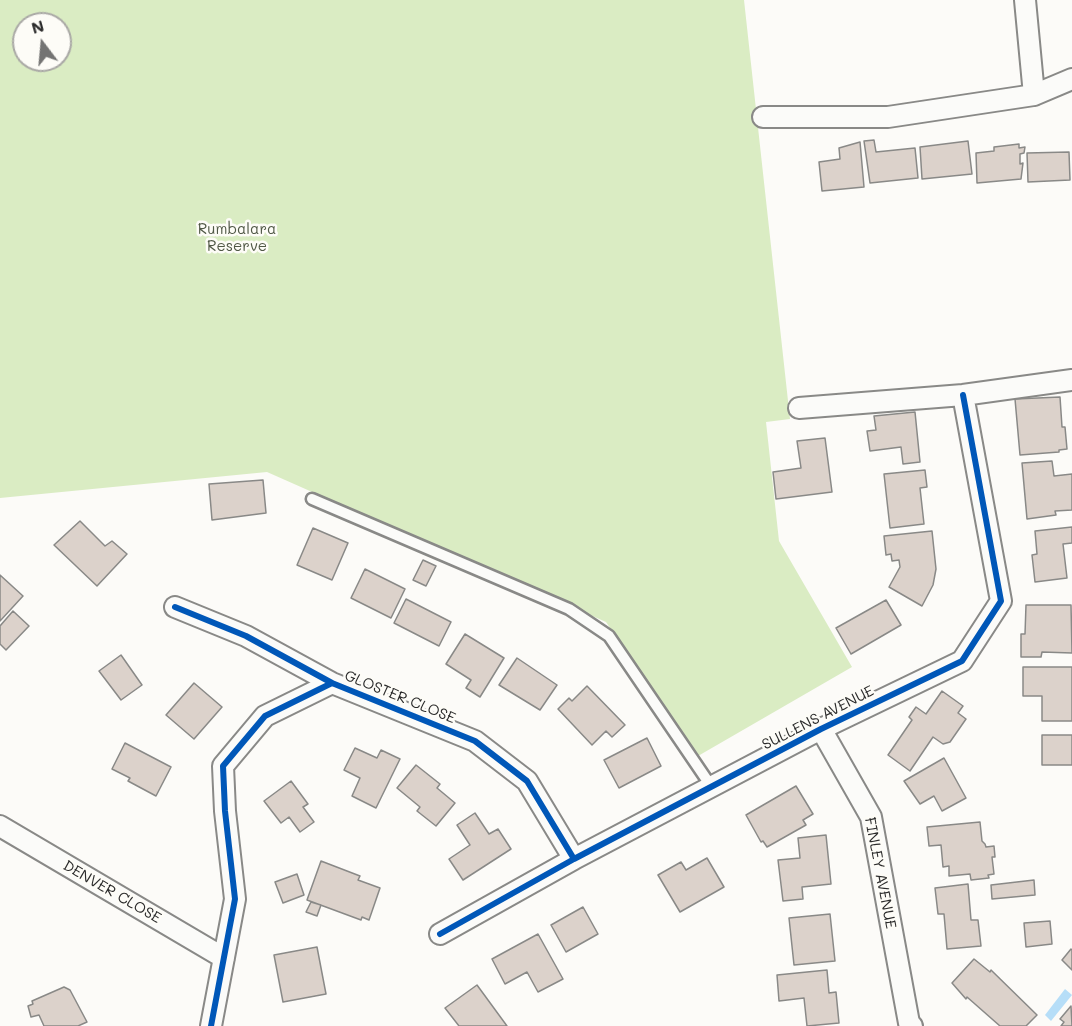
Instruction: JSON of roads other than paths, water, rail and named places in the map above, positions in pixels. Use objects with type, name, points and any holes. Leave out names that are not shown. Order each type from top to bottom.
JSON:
[{"type":"street","points":[[1025,0],[1034,95]]},
{"type":"street","points":[[763,117],[888,117],[1034,95],[1072,79]]},
{"type":"street","points":[[799,408],[963,395],[1072,380]]},
{"type":"street","name":"SULLENS AVENUE","points":[[440,934],[711,786],[821,729],[962,661],[1001,601],[963,395]]},
{"type":"street","name":"GLOSTER CLOSE","points":[[175,607],[246,636],[332,683],[476,741],[527,781],[574,859]]},
{"type":"street","points":[[211,1026],[235,899],[225,811],[223,766],[265,716],[332,683]]},
{"type":"street","name":"FINLEY AVENUE","points":[[821,729],[871,817],[909,1023],[912,1026]]},
{"type":"street","name":"DENVER CLOSE","points":[[0,826],[224,958]]},
{"type":"lane","points":[[312,499],[569,609],[609,636],[711,786]]},
{"type":"water","points":[[1065,989],[1072,995],[1051,1021],[1045,1015]]},
{"type":"park label","name":"Rumbalara Reserve","points":[[237,238]]}]
